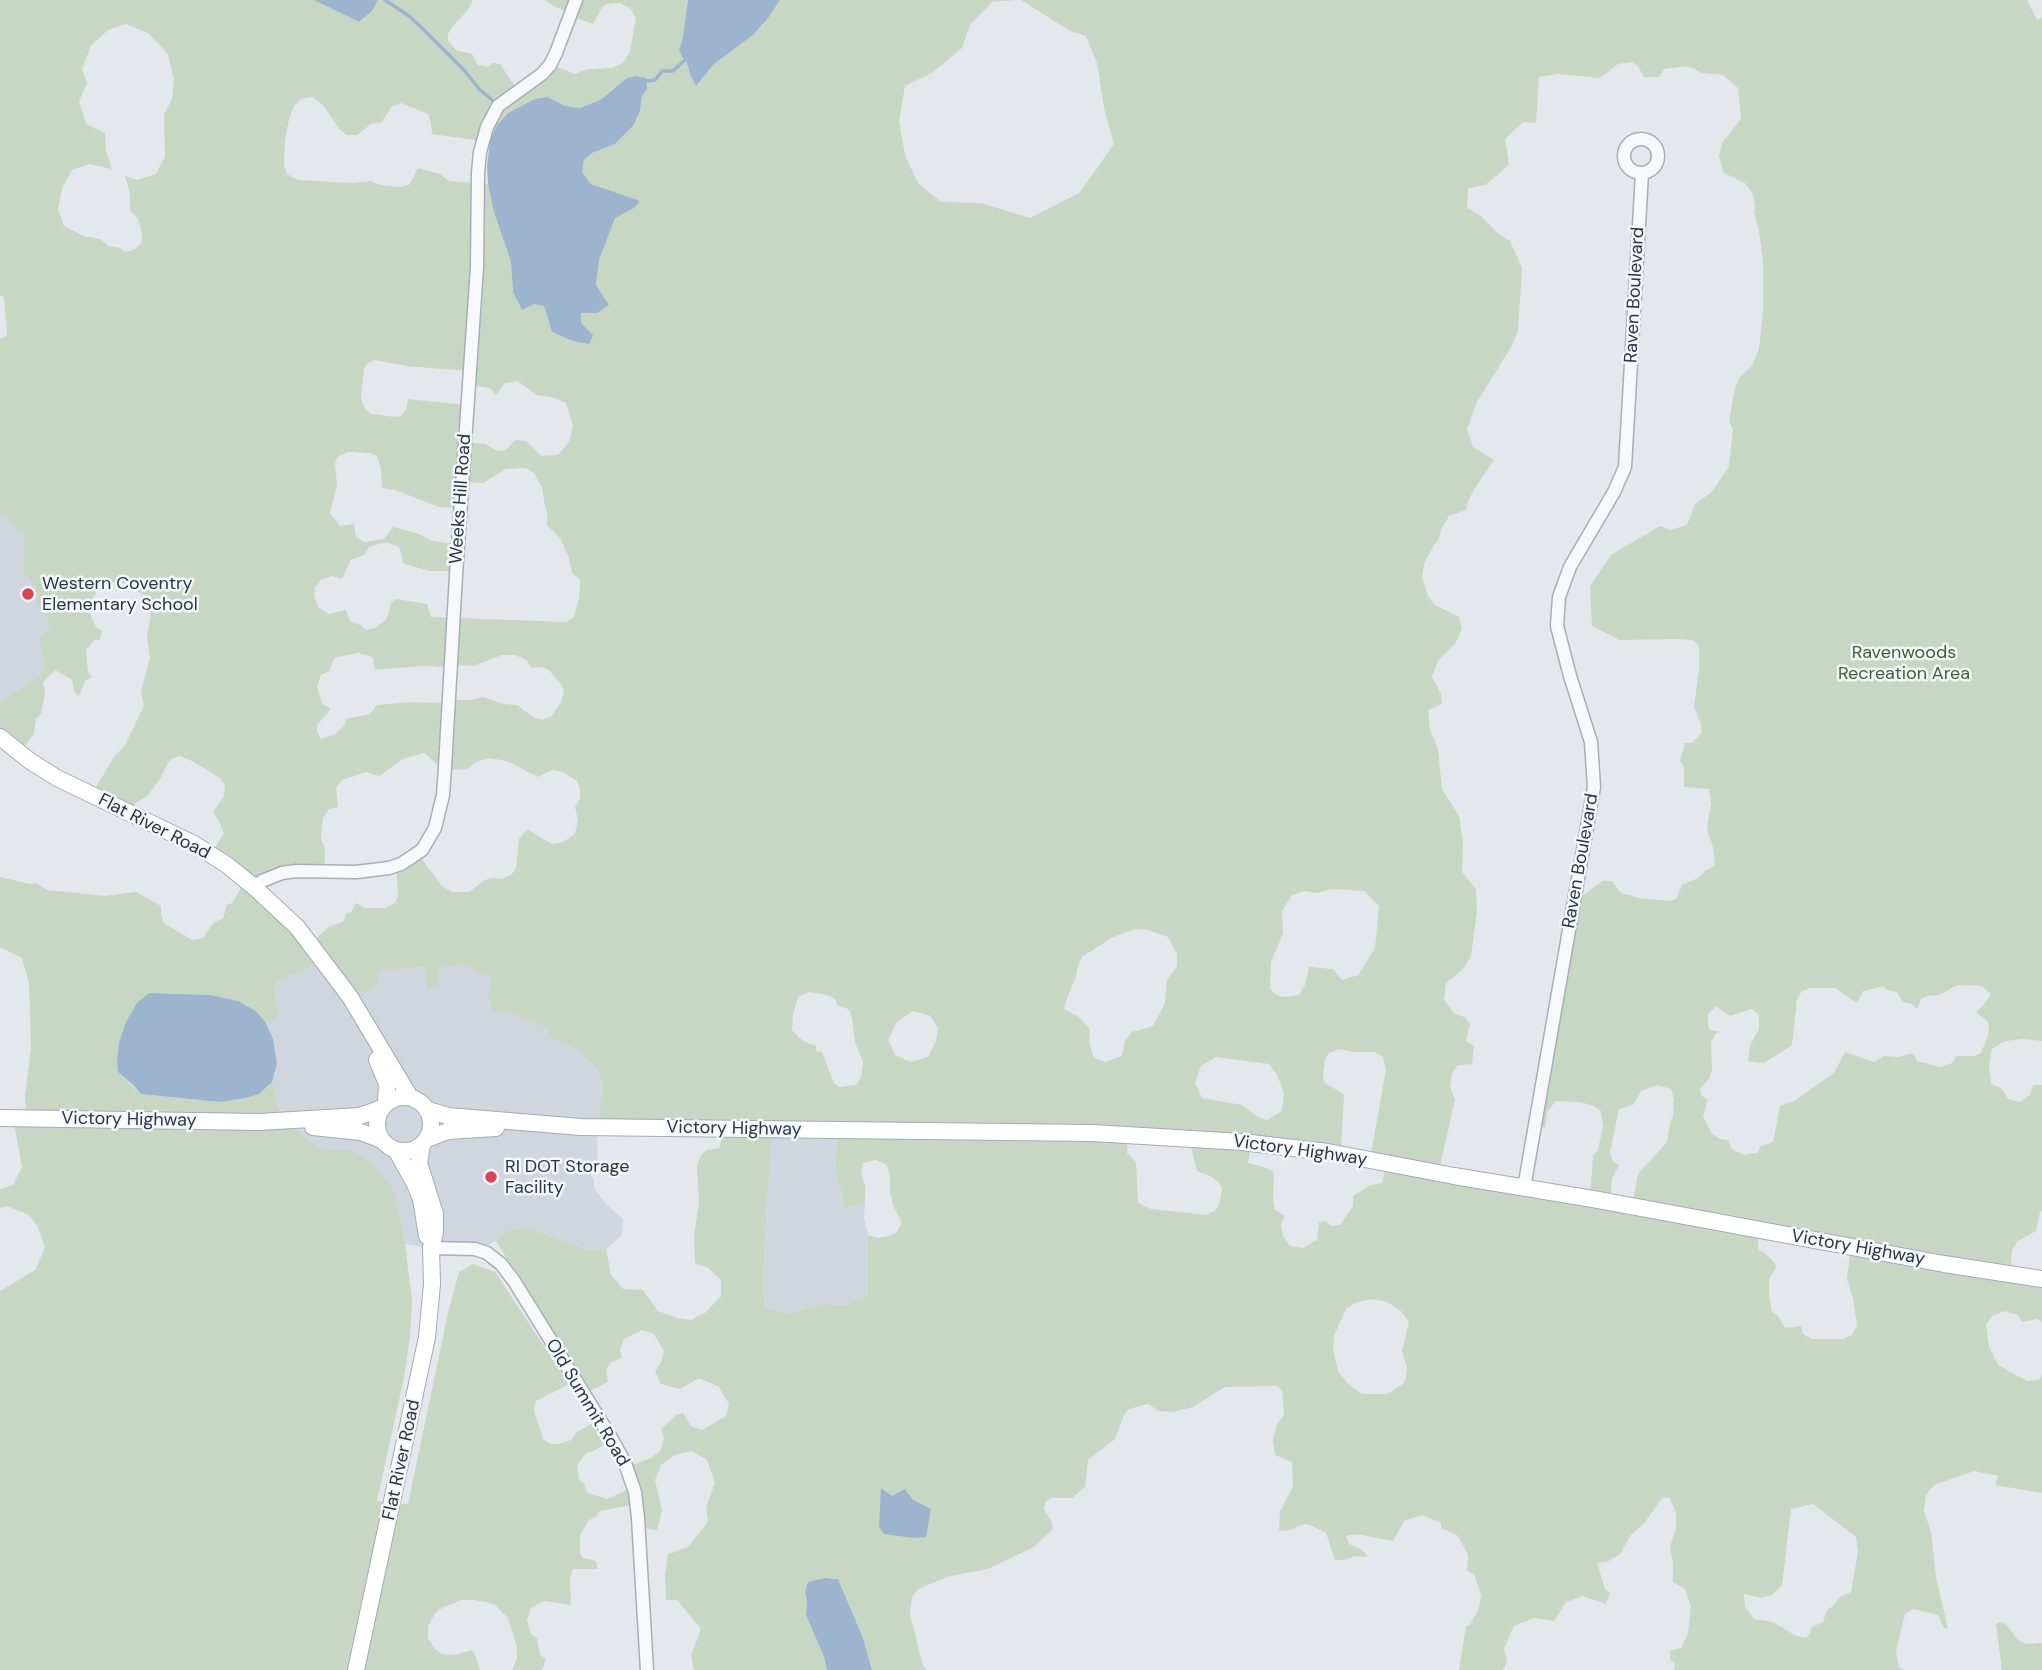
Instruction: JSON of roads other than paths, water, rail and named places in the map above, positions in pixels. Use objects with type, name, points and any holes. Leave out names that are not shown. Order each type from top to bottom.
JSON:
[{"type":"main road","name":"Flat River Road","points":[[0,737],[57,778],[205,850],[254,887],[297,927],[350,997],[410,1097]]},
{"type":"main road","name":"Flat River Road","points":[[350,997],[387,1084],[384,1106]]},
{"type":"main road","points":[[410,1097],[428,1110],[431,1129],[424,1141],[414,1149],[396,1150],[382,1140],[377,1124],[384,1106],[397,1098],[410,1097]]},
{"type":"main road","name":"Victory Highway","points":[[0,1118],[258,1122],[360,1116],[384,1106]]},
{"type":"main road","name":"Victory Highway","points":[[428,1110],[448,1116],[580,1127],[1093,1133],[1242,1142],[1318,1151],[1944,1264],[2042,1279]]},
{"type":"main road","name":"Victory Highway","points":[[258,1122],[362,1132],[382,1140]]},
{"type":"main road","name":"Victory Highway","points":[[424,1141],[448,1131],[548,1125]]},
{"type":"main road","name":"Flat River Road","points":[[424,1141],[419,1163],[435,1214],[435,1232],[431,1248]]},
{"type":"main road","name":"Flat River Road","points":[[356,1670],[423,1363],[432,1284],[431,1248],[421,1199],[408,1168],[396,1150]]},
{"type":"street","name":"Weeks Hill Road","points":[[254,887],[274,876],[296,871],[356,872],[394,867],[422,850],[435,828],[445,767],[477,280],[480,152],[487,127],[498,106],[542,74],[550,65],[576,0]]},
{"type":"street","name":"Raven Boulevard","points":[[1524,1188],[1594,787],[1591,742],[1557,626],[1559,597],[1570,567],[1614,492],[1625,467],[1642,173]]},
{"type":"street","name":"Old Summit Road","points":[[431,1248],[475,1249],[487,1253],[501,1264],[621,1455],[636,1502],[647,1670]]},
{"type":"water","points":[[314,0],[378,0],[372,11],[359,22]]},
{"type":"water","points":[[688,0],[780,0],[753,35],[714,64],[696,86],[686,59],[682,57],[679,49]]},
{"type":"water","points":[[627,78],[646,78],[647,89],[642,96],[640,111],[633,126],[615,144],[592,153],[584,160],[582,172],[591,184],[639,202],[634,208],[615,218],[599,260],[596,285],[609,305],[597,313],[581,313],[581,323],[593,335],[589,344],[573,341],[552,332],[544,306],[534,304],[522,310],[513,292],[511,262],[493,209],[488,184],[490,141],[497,125],[508,113],[535,99],[548,97],[565,106],[580,108],[600,100]]},
{"type":"water","points":[[149,993],[211,995],[238,1001],[256,1011],[266,1023],[273,1039],[277,1064],[272,1082],[259,1094],[219,1102],[141,1094],[118,1072],[117,1062],[119,1043],[126,1022],[137,1003]]},
{"type":"water","points":[[881,1488],[892,1496],[905,1489],[913,1500],[931,1509],[926,1537],[884,1534],[879,1527]]},
{"type":"water","points":[[825,1578],[838,1579],[863,1638],[872,1670],[827,1670],[806,1615],[805,1592],[808,1582]]},
{"type":"waterway","points":[[385,0],[420,26],[492,100]]},
{"type":"waterway","points":[[647,81],[655,80],[662,71],[673,71],[686,59]]},
{"type":"place","name":"Western Coventry Elementary School","points":[[28,594]]},
{"type":"place","name":"RI DOT Storage Facility","points":[[491,1177]]},
{"type":"park label","name":"Ravenwoods Recreation Area","points":[[1904,663]]}]
